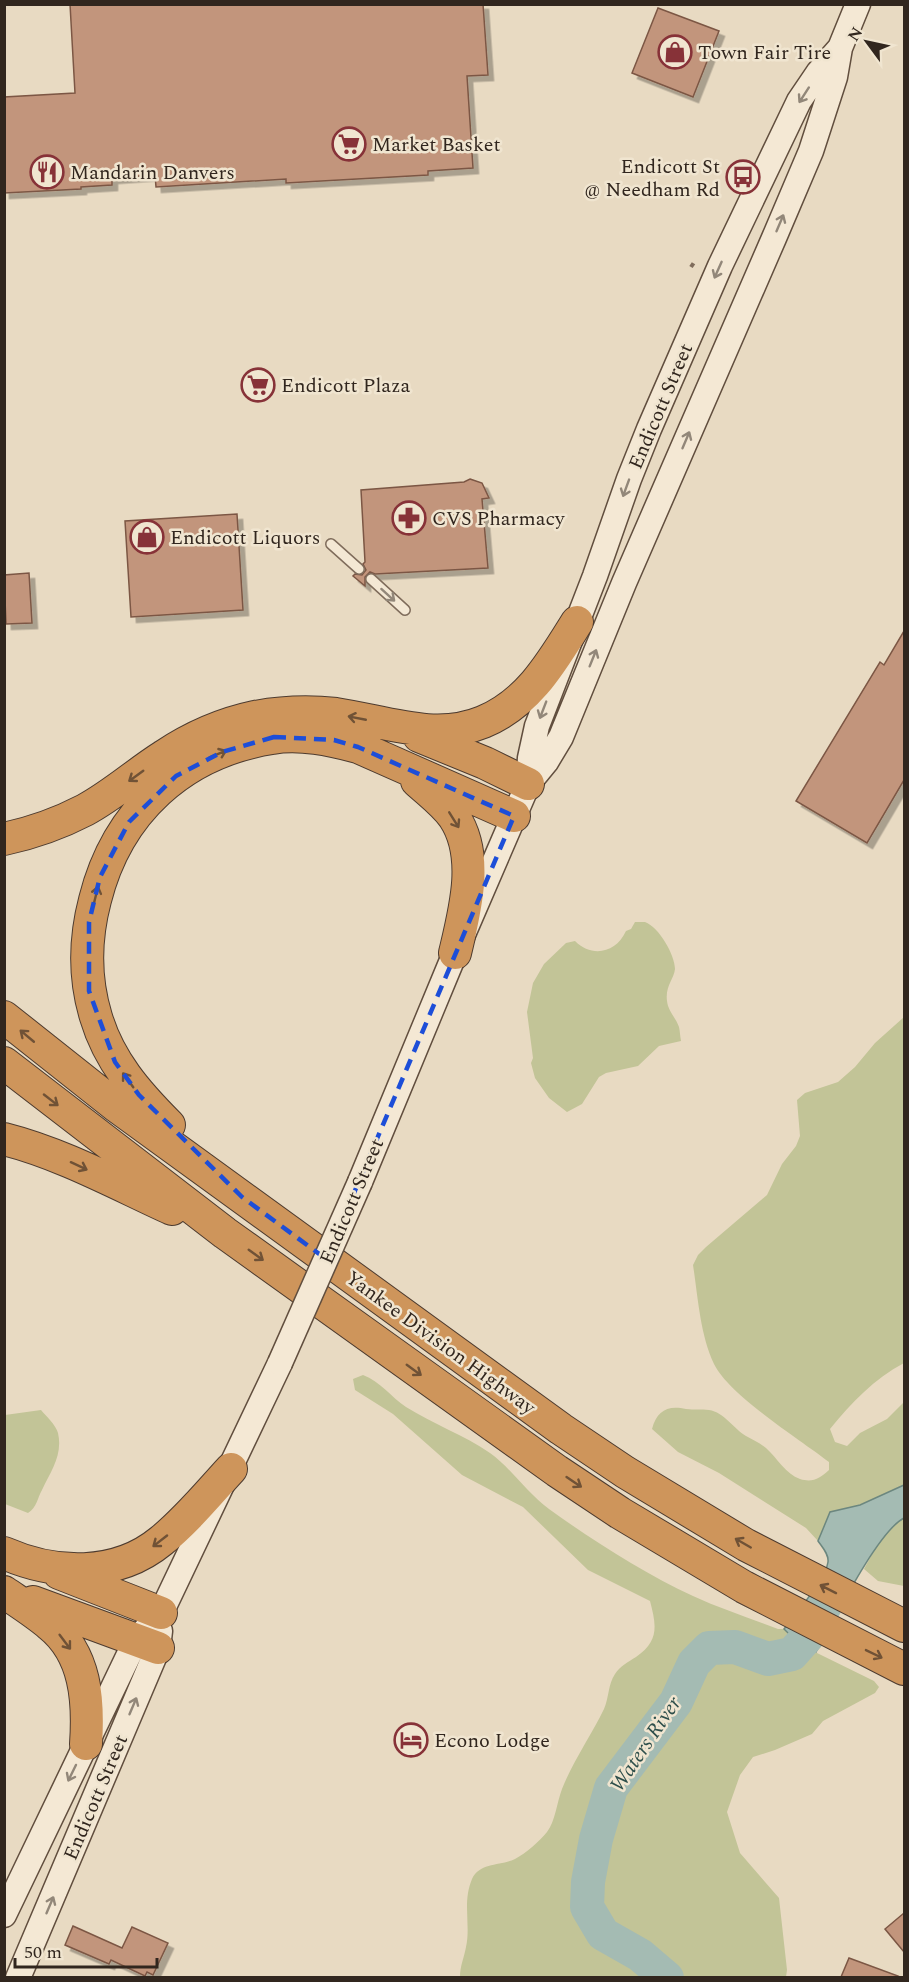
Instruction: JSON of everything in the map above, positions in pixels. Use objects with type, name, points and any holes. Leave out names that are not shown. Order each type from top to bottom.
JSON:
[{"type":"highway","points":[[4,839],[28,834],[85,810],[164,755],[226,724],[280,712],[336,715],[430,730],[457,730],[482,723],[507,710],[526,694],[546,671],[577,622]]},
{"type":"highway","points":[[391,725],[485,763],[528,784]]},
{"type":"highway","points":[[242,1197],[139,1095],[115,1062],[96,1018],[89,991],[86,951],[89,922],[100,877],[112,850],[129,822],[154,794],[199,761],[248,743],[274,737],[333,740],[378,756],[514,816]]},
{"type":"highway","points":[[378,756],[414,779],[438,799],[454,817],[461,832],[466,852],[467,897],[455,953]]},
{"type":"highway","name":"Yankee Division Highway","points":[[4,1017],[115,1105],[561,1429],[686,1510],[794,1572],[904,1626]]},
{"type":"highway","name":"Yankee Division Highway","points":[[4,1064],[225,1233],[566,1477],[657,1535],[777,1605],[904,1668]]},
{"type":"highway","points":[[4,1138],[61,1157],[225,1233]]},
{"type":"highway","points":[[43,1567],[75,1570],[97,1568],[140,1554],[159,1543],[181,1523],[231,1469]]},
{"type":"highway","points":[[4,1553],[161,1613]]},
{"type":"highway","points":[[4,1592],[147,1644]]},
{"type":"highway","points":[[4,1592],[51,1626],[68,1644],[80,1665],[88,1717],[86,1744]]},
{"type":"main road","name":"Endicott Street","points":[[18,1977],[147,1644],[231,1469],[360,1182],[528,784],[546,762],[561,737],[624,583],[774,238],[811,151],[835,77],[840,48],[858,4]]},
{"type":"main road","name":"Endicott Street","points":[[528,784],[530,758],[537,726],[629,479],[720,266],[799,101],[840,48]]},
{"type":"main road","name":"Endicott Street","points":[[4,1915],[86,1744],[147,1644]]},
{"type":"lane","points":[[330,544],[359,569]]},
{"type":"lane","points":[[371,579],[405,610]]},
{"type":"path","points":[[691,267],[695,261]]},
{"type":"highlighted area","points":[[274,737],[334,740],[358,747],[514,816],[326,1259],[242,1197],[139,1095],[115,1062],[89,991],[89,922],[100,877],[129,822],[176,776],[222,752]]},
{"type":"green space","points":[[635,922],[645,922],[656,929],[672,956],[675,969],[667,991],[667,1001],[679,1027],[681,1041],[659,1046],[638,1066],[606,1073],[599,1077],[582,1104],[567,1112],[549,1098],[535,1078],[531,1063],[533,1058],[527,1012],[533,983],[544,964],[566,943],[575,941],[589,950],[603,951],[616,944]]},
{"type":"green space","points":[[904,1017],[904,1363],[883,1376],[864,1392],[830,1429],[835,1442],[847,1446],[860,1433],[887,1419],[904,1402],[904,1485],[860,1505],[830,1512],[818,1541],[806,1528],[719,1473],[678,1452],[652,1429],[660,1414],[668,1409],[714,1411],[742,1433],[764,1446],[795,1477],[813,1480],[829,1470],[829,1462],[749,1403],[722,1376],[714,1364],[700,1315],[693,1265],[698,1255],[706,1247],[767,1195],[782,1164],[796,1146],[800,1136],[797,1100],[805,1093],[838,1082],[855,1067],[875,1043]]},
{"type":"green space","points":[[363,1375],[375,1381],[406,1407],[490,1453],[549,1509],[619,1556],[704,1601],[778,1629],[784,1629],[794,1639],[874,1681],[879,1687],[875,1693],[823,1721],[812,1734],[753,1757],[740,1775],[727,1812],[740,1853],[779,1898],[786,1977],[460,1977],[467,1938],[467,1905],[472,1879],[485,1867],[519,1857],[547,1832],[566,1779],[604,1709],[613,1678],[622,1666],[649,1645],[653,1638],[654,1617],[650,1601],[588,1570],[523,1507],[462,1475],[393,1414],[355,1390],[353,1379]]},
{"type":"green space","points":[[41,1410],[57,1430],[59,1449],[58,1456],[36,1503],[28,1513],[5,1504],[5,1415]]},
{"type":"green space","points":[[904,1518],[904,1586],[878,1581],[864,1569],[886,1534]]},
{"type":"water","points":[[904,1485],[904,1518],[881,1541],[869,1559],[816,1652],[794,1639],[784,1629],[816,1587],[826,1569],[827,1556],[818,1541],[830,1512],[860,1505]]},
{"type":"building","points":[[70,4],[483,4],[488,75],[467,76],[473,168],[428,171],[428,175],[286,183],[286,179],[156,187],[155,175],[112,178],[112,185],[81,187],[81,189],[4,193],[4,97],[75,93]]},
{"type":"building","name":"Town Fair Tire","points":[[658,8],[719,31],[693,97],[632,73]]},
{"type":"building","name":"CVS Pharmacy","points":[[470,479],[482,483],[489,498],[482,499],[488,568],[375,574],[370,572],[365,577],[365,586],[353,576],[362,575],[366,570],[363,564],[365,562],[361,490],[464,482]]},
{"type":"building","points":[[237,514],[243,610],[131,617],[125,521]]},
{"type":"building","points":[[29,573],[32,623],[6,624],[4,575]]},
{"type":"building","points":[[904,631],[904,780],[867,843],[796,801],[880,662],[884,665]]},
{"type":"building","points":[[904,1913],[904,1952],[885,1929]]},
{"type":"building","points":[[73,1926],[122,1948],[132,1927],[168,1943],[153,1975],[147,1972],[145,1976],[111,1960],[109,1964],[65,1945]]},
{"type":"building","points":[[849,1958],[898,1976],[841,1977]]},
{"type":"waterway","name":"Waters River","points":[[667,1978],[640,1955],[603,1934],[587,1907],[588,1882],[596,1839],[611,1788],[676,1702],[694,1663],[709,1648],[735,1647],[768,1659],[792,1654],[808,1636],[826,1604]]},
{"type":"place","name":"Town Fair Tire","points":[[675,52]]},
{"type":"place","name":"Market Basket","points":[[349,144]]},
{"type":"place","name":"Mandarin Danvers","points":[[47,172]]},
{"type":"place","name":"Endicott St @ Needham Rd","points":[[743,177]]},
{"type":"place","name":"Endicott Plaza","points":[[258,385]]},
{"type":"place","name":"CVS Pharmacy","points":[[409,518]]},
{"type":"place","name":"Endicott Liquors","points":[[147,537]]},
{"type":"place","name":"Econo Lodge","points":[[411,1740]]}]
